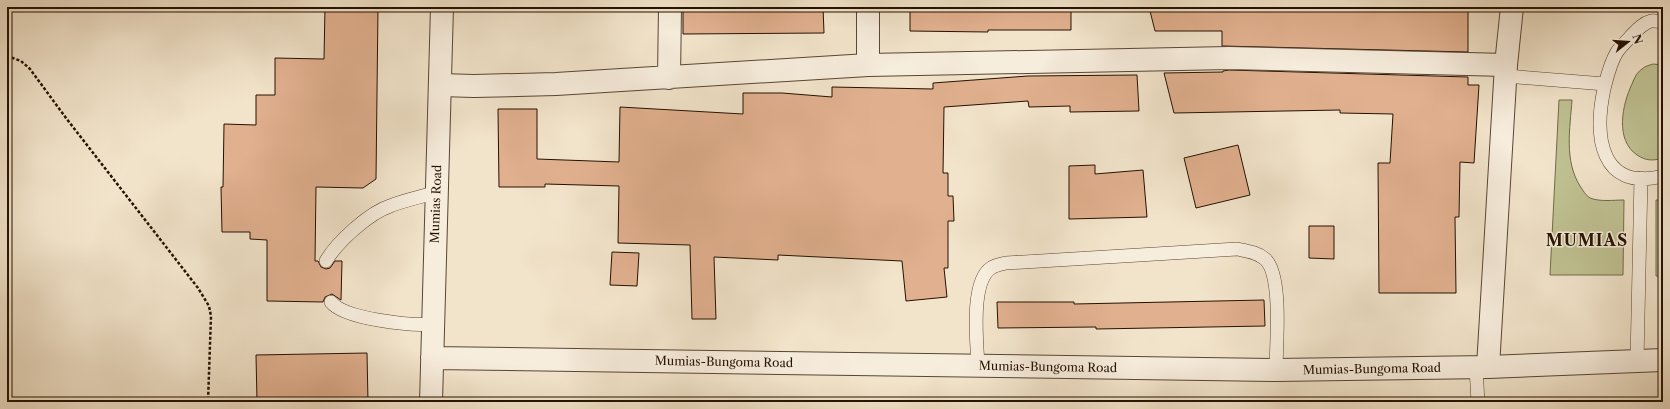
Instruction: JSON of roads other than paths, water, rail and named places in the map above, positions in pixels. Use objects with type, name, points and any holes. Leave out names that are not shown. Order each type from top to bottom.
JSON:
[{"type":"street","name":"Mumias Road","points":[[432,402],[442,7]]},
{"type":"street","points":[[668,78],[670,7]]},
{"type":"street","points":[[868,7],[868,65]]},
{"type":"street","points":[[1482,367],[1512,7]]},
{"type":"street","points":[[440,85],[474,86],[556,84],[868,65],[1229,58],[1506,70]]},
{"type":"street","name":"Mumias-Bungoma Road","points":[[432,358],[1276,370],[1482,367],[1663,360]]},
{"type":"lane","points":[[1663,22],[1651,21],[1639,28],[1617,52],[1610,66],[1605,84],[1599,122],[1604,153],[1611,166],[1628,176],[1641,178],[1663,176]]},
{"type":"lane","points":[[1506,70],[1605,84]]},
{"type":"lane","points":[[1637,361],[1641,178]]},
{"type":"lane","points":[[326,261],[332,250],[342,240],[377,212],[388,206],[437,192]]},
{"type":"lane","points":[[978,366],[976,319],[979,290],[984,277],[991,268],[1006,263],[1237,249],[1255,252],[1266,260],[1271,269],[1276,287],[1276,370]]},
{"type":"lane","points":[[330,302],[335,307],[348,313],[402,324],[433,324]]},
{"type":"lane","points":[[1478,402],[1482,367]]},
{"type":"district","name":"MUMIAS","points":[[1587,240]]}]
